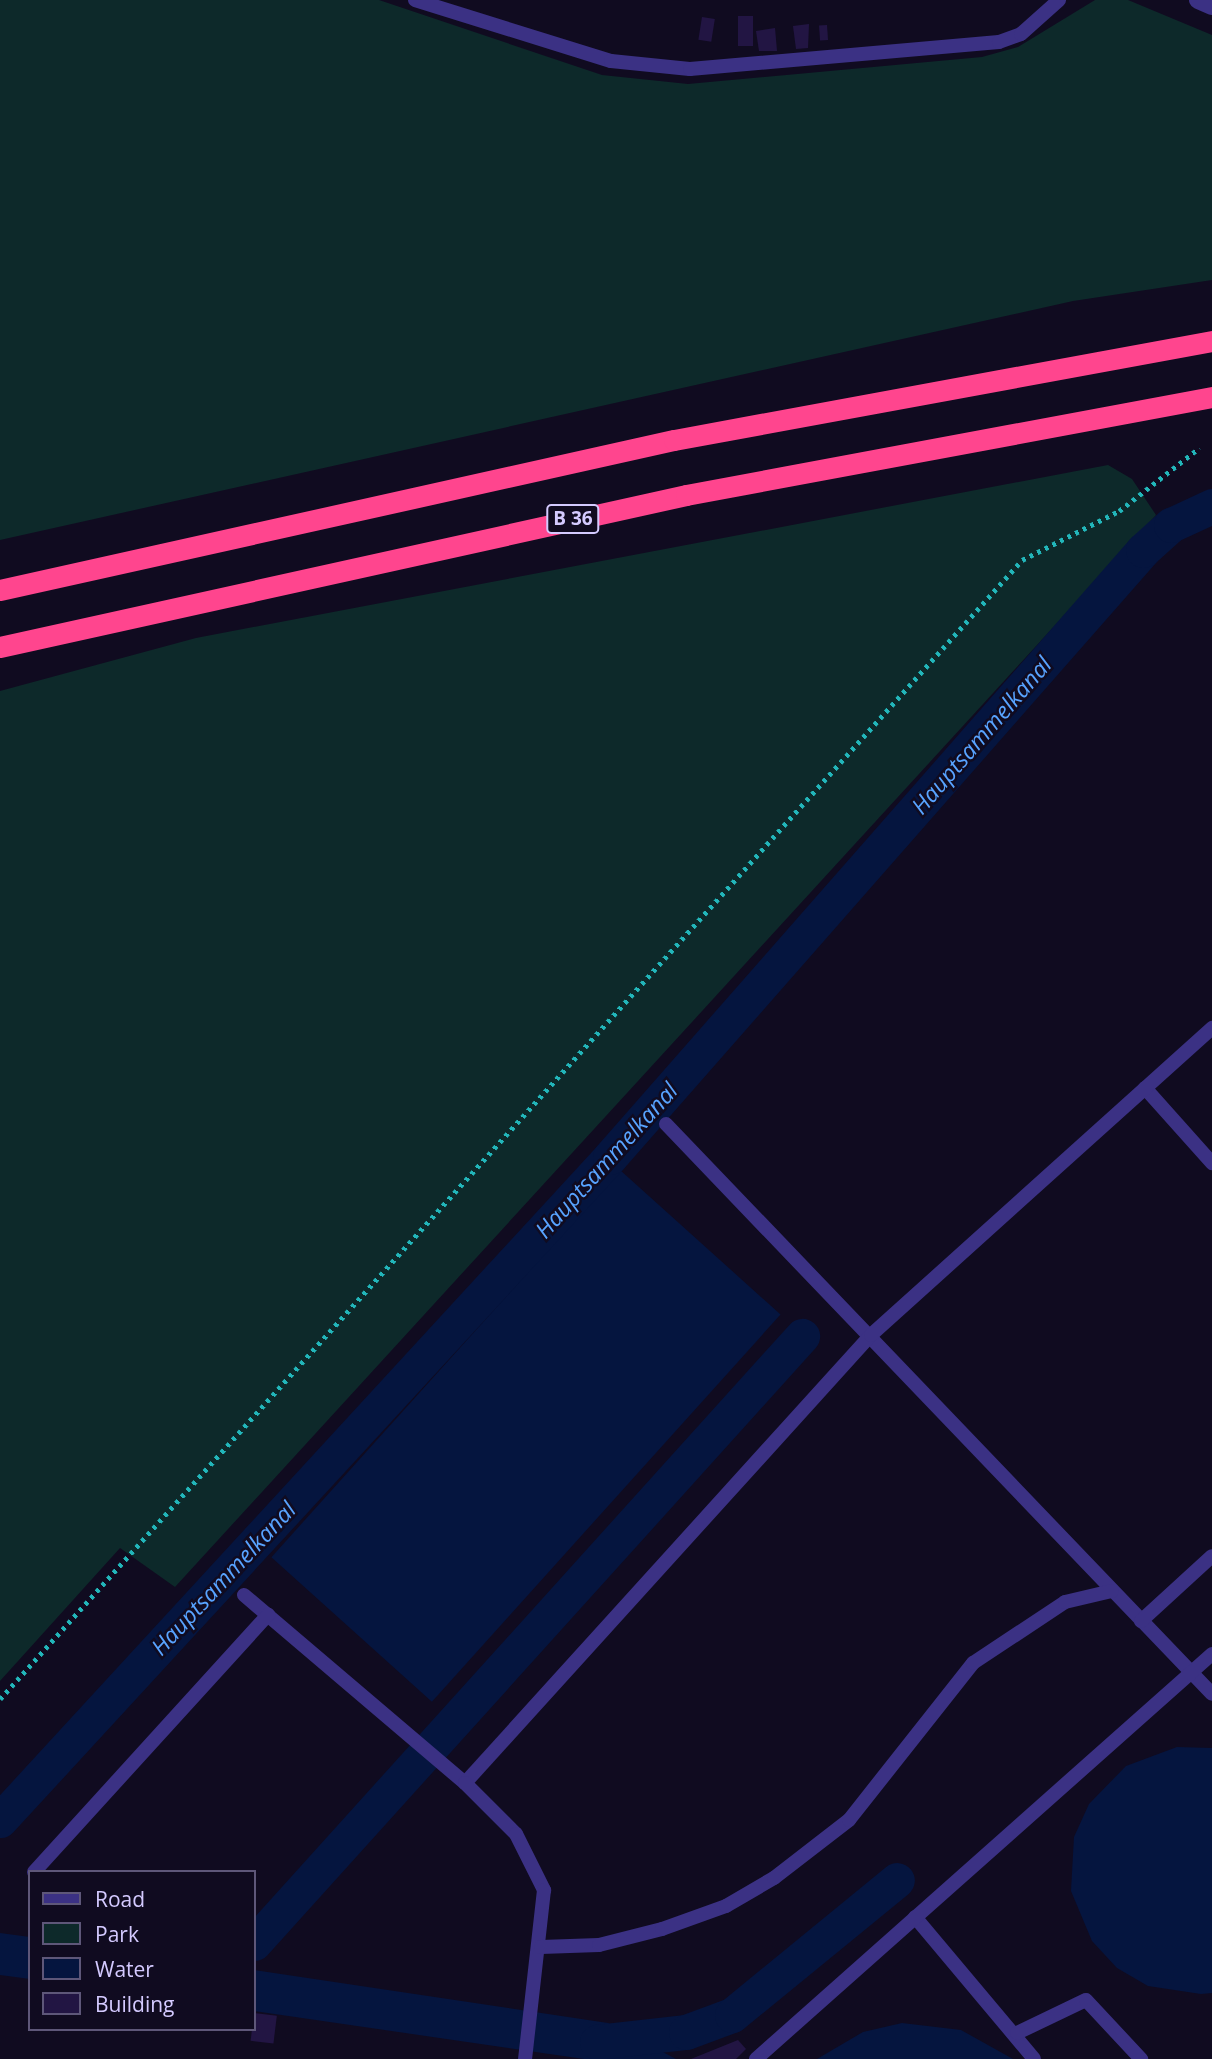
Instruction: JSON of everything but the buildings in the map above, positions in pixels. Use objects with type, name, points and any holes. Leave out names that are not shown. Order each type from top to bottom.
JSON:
[{"type":"highway","points":[[0,590],[674,440],[1212,341]]},
{"type":"highway","name":"B 36","points":[[0,648],[686,495],[1212,397]]},
{"type":"street","points":[[1198,0],[1212,6]]},
{"type":"lane","points":[[415,0],[611,61],[690,69],[999,42],[1021,34],[1059,0]]},
{"type":"lane","points":[[465,1783],[871,1335],[1212,1028]]},
{"type":"lane","points":[[1145,1088],[1212,1163]]},
{"type":"lane","points":[[666,1124],[1212,1694]]},
{"type":"lane","points":[[1141,1621],[1212,1556]]},
{"type":"lane","points":[[541,1947],[599,1945],[662,1929],[726,1906],[774,1878],[849,1820],[973,1663],[1066,1602],[1112,1591]]},
{"type":"lane","points":[[244,1595],[465,1783],[516,1834],[544,1890],[541,1947],[525,2059]]},
{"type":"lane","points":[[36,1870],[268,1615]]},
{"type":"lane","points":[[757,2059],[1212,1654]]},
{"type":"lane","points":[[915,1917],[1017,2033],[1034,2059]]},
{"type":"lane","points":[[1017,2033],[1086,2000],[1141,2059]]},
{"type":"path","points":[[0,1699],[1023,560],[1119,511],[1199,448]]},
{"type":"green space","points":[[0,0],[379,0],[602,75],[688,84],[982,57],[1018,47],[1095,0],[1128,0],[1212,35],[1212,280],[1073,301],[0,540]]},
{"type":"green space","points":[[1108,465],[1132,479],[1156,515],[175,1587],[120,1548],[0,1681],[0,691],[196,638]]},
{"type":"water","points":[[620,1170],[781,1315],[432,1702],[271,1557]]},
{"type":"water","points":[[1177,1747],[1212,1748],[1212,1993],[1201,1994],[1148,1986],[1117,1968],[1092,1941],[1071,1891],[1074,1837],[1089,1804],[1126,1766]]},
{"type":"water","points":[[0,1933],[28,1937],[28,1979],[0,1975]]},
{"type":"water","points":[[256,1970],[608,2023],[676,2059],[584,2059],[256,2011]]},
{"type":"water","points":[[902,2023],[961,2030],[1013,2059],[817,2059],[863,2032]]},
{"type":"waterway","name":"Hauptsammelkanal","points":[[0,1820],[610,1157],[1143,550],[1171,525],[1212,506]]},
{"type":"waterway","points":[[256,1941],[802,1336]]},
{"type":"waterway","name":"Hauptsammelkanal","points":[[597,2042],[686,2032],[732,2015],[897,1880]]}]
